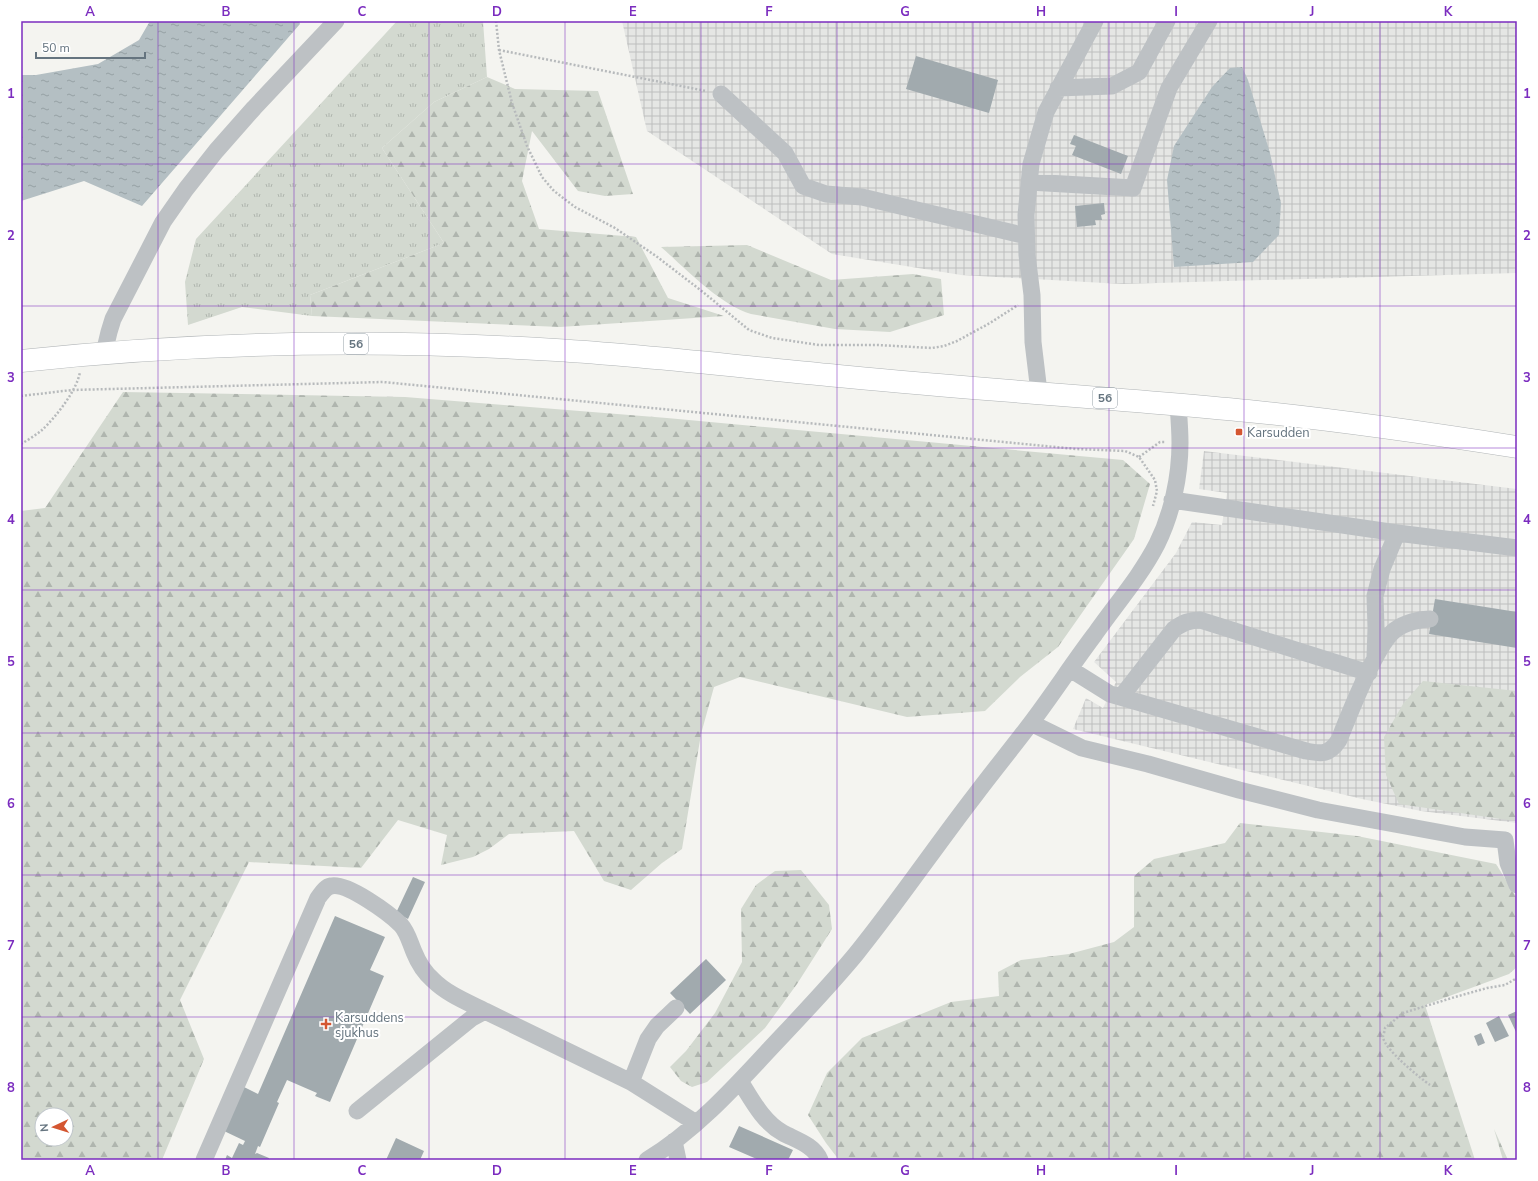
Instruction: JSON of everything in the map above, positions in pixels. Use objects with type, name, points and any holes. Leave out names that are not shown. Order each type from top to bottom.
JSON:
[{"type":"highway","name":"56","points":[[21,361],[94,353],[294,344],[396,344],[556,350],[691,360],[849,377],[1039,392],[1251,412],[1368,425],[1517,446]]},
{"type":"street","points":[[94,353],[108,332],[116,313],[163,222],[186,189],[245,119],[336,21]]},
{"type":"street","points":[[1039,392],[1033,342],[1032,295],[1026,236],[1026,215],[1031,164],[1046,112],[1095,21]]},
{"type":"street","points":[[1058,88],[1112,86],[1139,72],[1167,21]]},
{"type":"street","points":[[1029,182],[1133,188],[1169,88],[1209,21]]},
{"type":"street","points":[[721,94],[785,153],[803,186],[826,194],[862,197],[1026,236]]},
{"type":"street","points":[[647,1160],[664,1150],[696,1123],[740,1081],[855,955],[1031,723],[1134,582],[1158,543],[1172,500],[1176,482],[1180,444],[1178,405]]},
{"type":"street","points":[[1172,500],[1398,533],[1517,548]]},
{"type":"street","points":[[1372,667],[1376,628],[1375,596],[1382,569],[1398,533]]},
{"type":"street","points":[[1070,669],[1110,694],[1306,751],[1321,754],[1334,747],[1339,740],[1385,640],[1394,631],[1413,622],[1430,618]]},
{"type":"street","points":[[1120,697],[1174,629],[1182,623],[1191,620],[1200,620],[1372,667]]},
{"type":"street","points":[[1031,723],[1082,748],[1148,764],[1246,792],[1318,810],[1465,837],[1511,840],[1508,863],[1517,886]]},
{"type":"street","points":[[204,1160],[318,898],[329,886],[336,885],[349,889],[371,902],[401,926],[409,938],[414,953],[422,967],[432,979],[445,990],[631,1082],[696,1123]]},
{"type":"street","points":[[631,1082],[648,1039],[657,1026],[676,1008]]},
{"type":"street","points":[[357,1111],[472,1018],[485,1011]]},
{"type":"street","points":[[740,1081],[759,1111],[770,1124],[816,1152],[820,1160]]},
{"type":"street","points":[[674,1141],[678,1160]]},
{"type":"path","points":[[496,21],[499,50],[512,103],[527,146],[542,177],[554,190],[575,206],[615,228],[656,256],[749,330],[772,338],[819,345],[878,345],[932,348],[944,346],[957,341],[990,323],[1032,295]]},
{"type":"path","points":[[499,50],[721,94]]},
{"type":"path","points":[[21,444],[42,430],[57,413],[94,353]]},
{"type":"path","points":[[21,396],[72,390],[383,382],[1076,449],[1125,451],[1139,457],[1155,480],[1157,491],[1152,512]]},
{"type":"path","points":[[1139,457],[1160,442],[1180,444]]},
{"type":"path","points":[[1430,1085],[1413,1072],[1387,1046],[1383,1038],[1385,1028],[1403,1014],[1487,988],[1505,985],[1517,978]]},
{"type":"shaded area","points":[[622,21],[1517,21],[1517,273],[1122,284],[961,275],[832,254],[647,131]]},
{"type":"shaded area","points":[[1204,451],[1517,489],[1517,823],[1421,811],[1362,799],[1073,729],[1086,698],[1103,708],[1116,682],[1094,662],[1176,553],[1192,522],[1222,525],[1227,493],[1199,489]]},
{"type":"green space","points":[[397,21],[483,21],[487,77],[434,102],[382,148],[444,243],[310,295],[312,316],[242,307],[188,325],[185,282],[196,239]]},
{"type":"green space","points":[[487,77],[515,89],[598,91],[633,194],[605,196],[578,191],[532,131],[522,181],[539,229],[636,237],[668,298],[724,316],[560,327],[312,316],[310,295],[444,243],[382,148],[434,102]]},
{"type":"green space","points":[[747,245],[831,280],[913,274],[941,279],[944,315],[890,332],[835,329],[751,314],[727,303],[703,285],[661,247]]},
{"type":"green space","points":[[123,392],[405,397],[667,418],[1123,460],[1150,484],[1134,539],[1058,647],[1020,677],[985,711],[907,717],[740,677],[714,687],[701,734],[682,849],[662,863],[631,890],[604,881],[574,831],[509,834],[489,849],[473,857],[441,865],[447,835],[398,820],[361,868],[249,862],[180,1000],[204,1059],[162,1160],[21,1160],[21,511],[45,508]]},
{"type":"green space","points":[[1423,681],[1517,691],[1517,820],[1508,820],[1399,804],[1386,775],[1384,737],[1403,704]]},
{"type":"green space","points":[[1240,823],[1357,836],[1496,864],[1517,898],[1517,967],[1509,974],[1425,1005],[1475,1160],[839,1160],[808,1115],[827,1073],[862,1038],[951,1002],[999,996],[998,972],[1021,960],[1069,954],[1114,942],[1134,927],[1134,876],[1154,859],[1225,843]]},
{"type":"green space","points":[[801,870],[829,905],[832,929],[797,984],[765,1028],[707,1082],[692,1087],[681,1081],[670,1067],[686,1051],[715,1013],[742,962],[741,909],[756,885],[775,871]]},
{"type":"green space","points":[[1494,1129],[1508,1160],[1503,1160]]},
{"type":"water","points":[[150,21],[299,21],[300,24],[142,206],[84,181],[21,201],[21,75],[36,75],[98,64],[139,40]]},
{"type":"water","points":[[1242,67],[1248,80],[1270,153],[1281,203],[1279,235],[1253,262],[1174,267],[1167,180],[1174,146],[1212,87],[1230,68]]},
{"type":"building","points":[[916,56],[998,80],[989,113],[906,89]]},
{"type":"building","points":[[1074,135],[1128,156],[1121,174],[1072,155],[1076,146],[1070,144]]},
{"type":"building","points":[[1104,203],[1105,214],[1101,215],[1102,220],[1095,220],[1096,225],[1077,227],[1075,206]]},
{"type":"building","points":[[1435,599],[1517,612],[1517,648],[1429,634]]},
{"type":"building","points":[[413,877],[425,882],[408,919],[396,913]]},
{"type":"building","name":"Karsuddens sjukhus","points":[[335,916],[385,937],[370,970],[384,976],[330,1102],[315,1096],[317,1093],[287,1080],[260,1147],[258,1146],[255,1154],[257,1153],[269,1158],[269,1160],[225,1160],[227,1155],[232,1158],[239,1143],[243,1145],[245,1141],[224,1131],[244,1087],[258,1094]]},
{"type":"building","points":[[706,959],[726,980],[690,1014],[670,993]]},
{"type":"building","points":[[1517,1011],[1517,1034],[1508,1015]]},
{"type":"building","points":[[1499,1016],[1509,1036],[1495,1042],[1486,1023]]},
{"type":"building","points":[[1481,1033],[1485,1043],[1478,1046],[1474,1036]]},
{"type":"building","points":[[739,1126],[793,1150],[788,1160],[759,1160],[729,1147]]},
{"type":"building","points":[[396,1138],[424,1151],[420,1160],[386,1160]]},
{"type":"place","name":"Karsudden","points":[[1239,432]]},
{"type":"place","name":"Karsuddens sjukhus","points":[[326,1024]]}]
